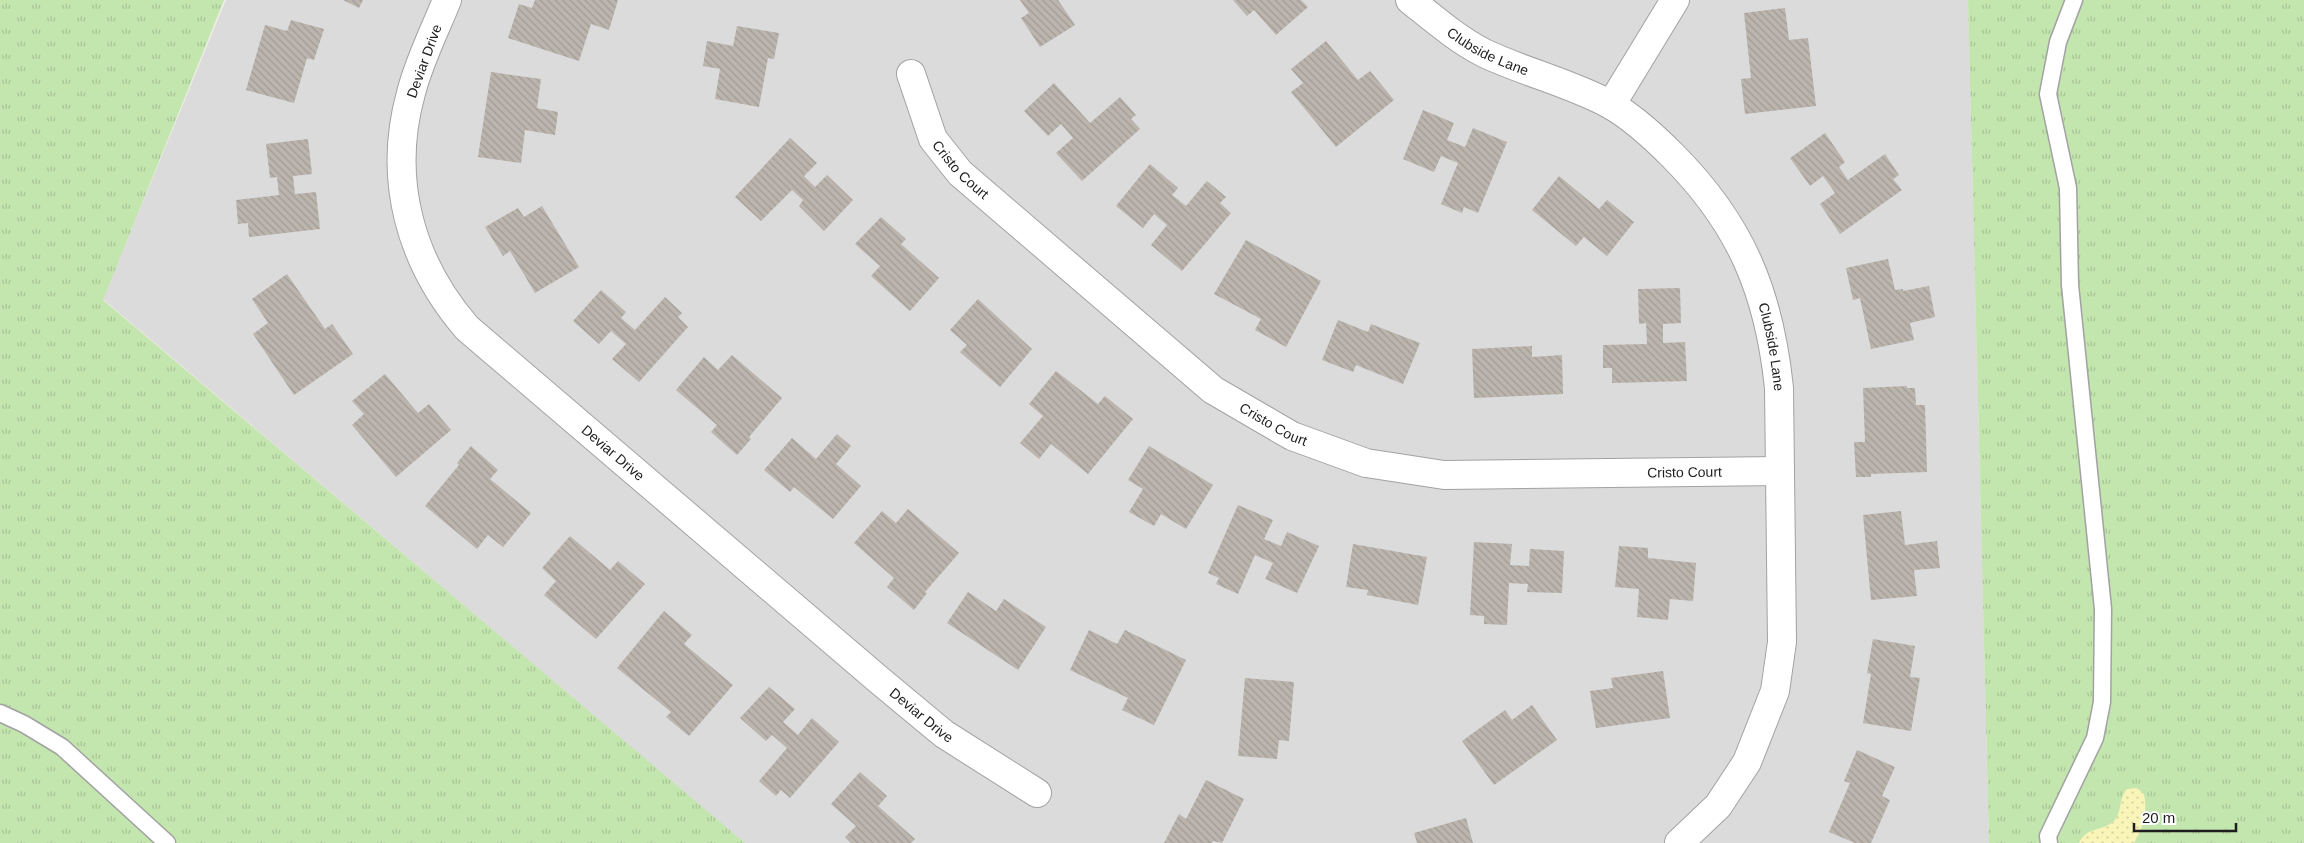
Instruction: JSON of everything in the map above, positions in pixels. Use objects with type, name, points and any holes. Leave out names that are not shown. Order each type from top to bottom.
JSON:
[{"type":"street","name":"Deviar Drive","points":[[447,0],[411,93],[402,147],[401,178],[412,233],[421,256],[447,304],[467,328],[944,734],[1037,793]]},
{"type":"street","name":"Clubside Lane","points":[[1410,0],[1448,31],[1484,53],[1611,105],[1650,132],[1688,171],[1719,208],[1748,262],[1764,301],[1775,354],[1779,388],[1782,642],[1775,691],[1747,762],[1718,806],[1679,843]]},
{"type":"street","points":[[1611,105],[1675,0]]},
{"type":"street","name":"Cristo Court","points":[[911,74],[933,139],[960,174],[1213,390],[1292,436],[1366,463],[1444,476],[1780,471]]},
{"type":"lane","points":[[2049,843],[2048,836],[2095,738],[2102,702],[2103,609],[2070,285],[2068,188],[2048,94],[2058,42],[2074,0]]},
{"type":"lane","points":[[0,713],[24,724],[62,747],[166,843]]},
{"type":"shaded area","points":[[226,0],[1968,0],[1989,843],[744,843],[103,299]]},
{"type":"green space","points":[[0,0],[224,0],[103,300],[745,843],[0,843]]},
{"type":"green space","points":[[1968,0],[2304,0],[2304,843],[1989,843]]},
{"type":"sand","points":[[2137,788],[2144,794],[2145,813],[2140,832],[2134,843],[2079,843],[2086,834],[2113,822],[2118,814],[2124,793],[2127,789]]},
{"type":"building","points":[[343,0],[363,0],[359,8]]},
{"type":"building","points":[[535,0],[618,0],[609,30],[591,24],[579,61],[508,38],[519,4],[532,8]]},
{"type":"building","points":[[1020,0],[1058,0],[1075,25],[1040,47],[1021,18],[1029,13]]},
{"type":"building","points":[[1233,0],[1301,0],[1308,7],[1276,35],[1254,10],[1247,16]]},
{"type":"building","points":[[1785,8],[1789,40],[1808,38],[1816,106],[1745,114],[1741,79],[1751,78],[1744,13]]},
{"type":"building","points":[[291,20],[324,29],[314,60],[307,58],[294,103],[246,90],[265,25],[287,31]]},
{"type":"building","points":[[737,26],[779,33],[774,59],[768,58],[759,107],[715,99],[720,69],[703,66],[707,41],[733,46]]},
{"type":"building","points":[[1326,41],[1358,80],[1370,71],[1394,100],[1336,147],[1291,92],[1303,83],[1291,69]]},
{"type":"building","points":[[491,72],[541,79],[537,108],[558,112],[555,135],[525,130],[521,163],[478,157]]},
{"type":"building","points":[[1054,83],[1090,123],[1120,97],[1136,115],[1131,119],[1140,129],[1082,181],[1056,153],[1073,138],[1061,124],[1048,136],[1024,111]]},
{"type":"building","points":[[1423,110],[1454,123],[1447,140],[1465,147],[1473,128],[1507,142],[1478,213],[1464,207],[1462,213],[1441,204],[1458,163],[1441,156],[1434,172],[1403,159]]},
{"type":"building","points":[[1825,133],[1845,162],[1839,167],[1848,180],[1885,154],[1899,175],[1893,179],[1902,190],[1840,234],[1820,204],[1835,193],[1823,176],[1810,186],[1790,158]]},
{"type":"building","points":[[790,138],[817,163],[804,176],[815,187],[827,175],[853,200],[824,231],[799,206],[803,200],[792,190],[761,221],[735,197]]},
{"type":"building","points":[[308,139],[312,174],[293,176],[295,194],[316,192],[320,229],[249,237],[248,223],[238,224],[236,200],[279,195],[277,177],[270,178],[266,144]]},
{"type":"building","points":[[1150,164],[1178,188],[1172,195],[1186,206],[1207,181],[1226,197],[1220,203],[1231,213],[1182,271],[1151,245],[1167,225],[1154,214],[1143,228],[1116,206]]},
{"type":"building","points":[[1559,176],[1599,209],[1607,200],[1634,222],[1607,256],[1584,237],[1576,246],[1532,210]]},
{"type":"building","points":[[542,206],[579,267],[535,293],[510,251],[503,256],[485,227],[518,208],[524,217]]},
{"type":"building","points":[[881,217],[906,239],[901,244],[939,278],[910,311],[871,276],[880,266],[855,244]]},
{"type":"building","points":[[1246,240],[1321,281],[1286,347],[1255,330],[1261,319],[1214,294]]},
{"type":"building","points":[[1888,259],[1895,290],[1903,289],[1903,291],[1929,286],[1935,317],[1910,323],[1914,340],[1871,349],[1860,298],[1853,300],[1846,268]]},
{"type":"building","points":[[287,274],[325,329],[332,324],[353,354],[294,395],[253,334],[268,323],[252,299]]},
{"type":"building","points":[[1680,288],[1681,323],[1663,324],[1663,343],[1685,342],[1687,381],[1612,383],[1612,368],[1603,368],[1603,345],[1647,344],[1646,323],[1639,324],[1638,289]]},
{"type":"building","points":[[601,290],[626,312],[621,318],[635,330],[665,297],[682,313],[678,317],[688,327],[639,382],[612,359],[626,344],[611,331],[599,344],[573,321]]},
{"type":"building","points":[[978,299],[1032,349],[1000,387],[960,352],[967,345],[950,330]]},
{"type":"building","points":[[1338,320],[1368,332],[1371,324],[1420,343],[1403,384],[1356,365],[1353,372],[1322,360]]},
{"type":"building","points":[[1532,346],[1532,357],[1562,355],[1563,394],[1474,398],[1472,349]]},
{"type":"building","points":[[732,355],[782,398],[749,437],[751,439],[737,455],[711,432],[717,425],[676,390],[704,357],[718,370]]},
{"type":"building","points":[[1056,371],[1098,404],[1105,396],[1133,419],[1088,474],[1051,444],[1039,459],[1020,443],[1043,416],[1029,404]]},
{"type":"building","points":[[385,374],[418,413],[429,404],[451,430],[396,477],[352,425],[364,414],[352,401]]},
{"type":"building","points":[[1907,386],[1907,388],[1915,388],[1916,405],[1925,405],[1927,472],[1871,474],[1871,477],[1856,477],[1854,442],[1865,442],[1863,388]]},
{"type":"building","points":[[837,434],[851,446],[836,464],[861,486],[833,519],[794,487],[790,492],[764,470],[792,438],[816,459]]},
{"type":"building","points":[[471,446],[498,470],[490,479],[531,513],[503,547],[488,535],[477,549],[425,506],[459,465],[457,463]]},
{"type":"building","points":[[1149,446],[1213,485],[1186,529],[1161,514],[1154,526],[1129,512],[1143,489],[1128,480]]},
{"type":"building","points":[[1238,505],[1273,520],[1264,539],[1281,546],[1287,532],[1319,546],[1297,593],[1265,579],[1273,563],[1255,555],[1238,594],[1216,584],[1219,578],[1208,573]]},
{"type":"building","points":[[908,509],[959,553],[925,592],[927,593],[914,610],[887,587],[894,578],[854,543],[882,511],[896,523]]},
{"type":"building","points":[[1901,511],[1905,545],[1937,541],[1940,568],[1914,570],[1917,596],[1871,600],[1863,515]]},
{"type":"building","points":[[570,536],[610,570],[618,561],[645,584],[596,639],[544,595],[556,581],[542,568]]},
{"type":"building","points":[[1474,542],[1512,544],[1510,565],[1529,566],[1530,549],[1564,551],[1562,593],[1527,592],[1528,584],[1509,583],[1507,625],[1484,624],[1484,616],[1470,615]]},
{"type":"building","points":[[1353,544],[1427,557],[1418,605],[1367,595],[1368,590],[1346,587]]},
{"type":"building","points":[[1619,546],[1648,548],[1648,558],[1696,563],[1693,601],[1670,599],[1668,620],[1637,617],[1639,589],[1615,587]]},
{"type":"building","points":[[968,592],[996,611],[1004,599],[1046,627],[1018,670],[947,623]]},
{"type":"building","points":[[664,611],[692,635],[684,644],[733,685],[689,736],[666,717],[671,712],[617,668]]},
{"type":"building","points":[[1089,630],[1117,644],[1125,630],[1186,660],[1154,725],[1122,710],[1128,698],[1070,670]]},
{"type":"building","points":[[1873,639],[1915,646],[1910,677],[1920,678],[1911,731],[1863,723],[1871,674],[1867,673]]},
{"type":"building","points":[[1663,671],[1670,718],[1596,728],[1590,691],[1613,688],[1611,678]]},
{"type":"building","points":[[1245,678],[1294,682],[1289,741],[1279,740],[1277,759],[1238,756]]},
{"type":"building","points":[[769,687],[795,709],[783,722],[798,735],[812,718],[839,742],[790,798],[781,790],[776,796],[759,781],[787,748],[772,735],[766,741],[740,718]]},
{"type":"building","points":[[1532,705],[1557,740],[1494,785],[1462,741],[1505,710],[1512,720]]},
{"type":"building","points":[[1857,750],[1895,767],[1882,796],[1890,800],[1871,843],[1855,843],[1829,832],[1850,783],[1844,781]]},
{"type":"building","points":[[860,772],[887,796],[878,806],[915,839],[911,843],[851,843],[845,837],[856,826],[831,804]]},
{"type":"building","points":[[1206,780],[1244,799],[1222,843],[1213,841],[1212,843],[1164,843],[1179,814],[1186,819]]},
{"type":"building","points":[[1466,818],[1473,843],[1417,843],[1414,833]]}]
